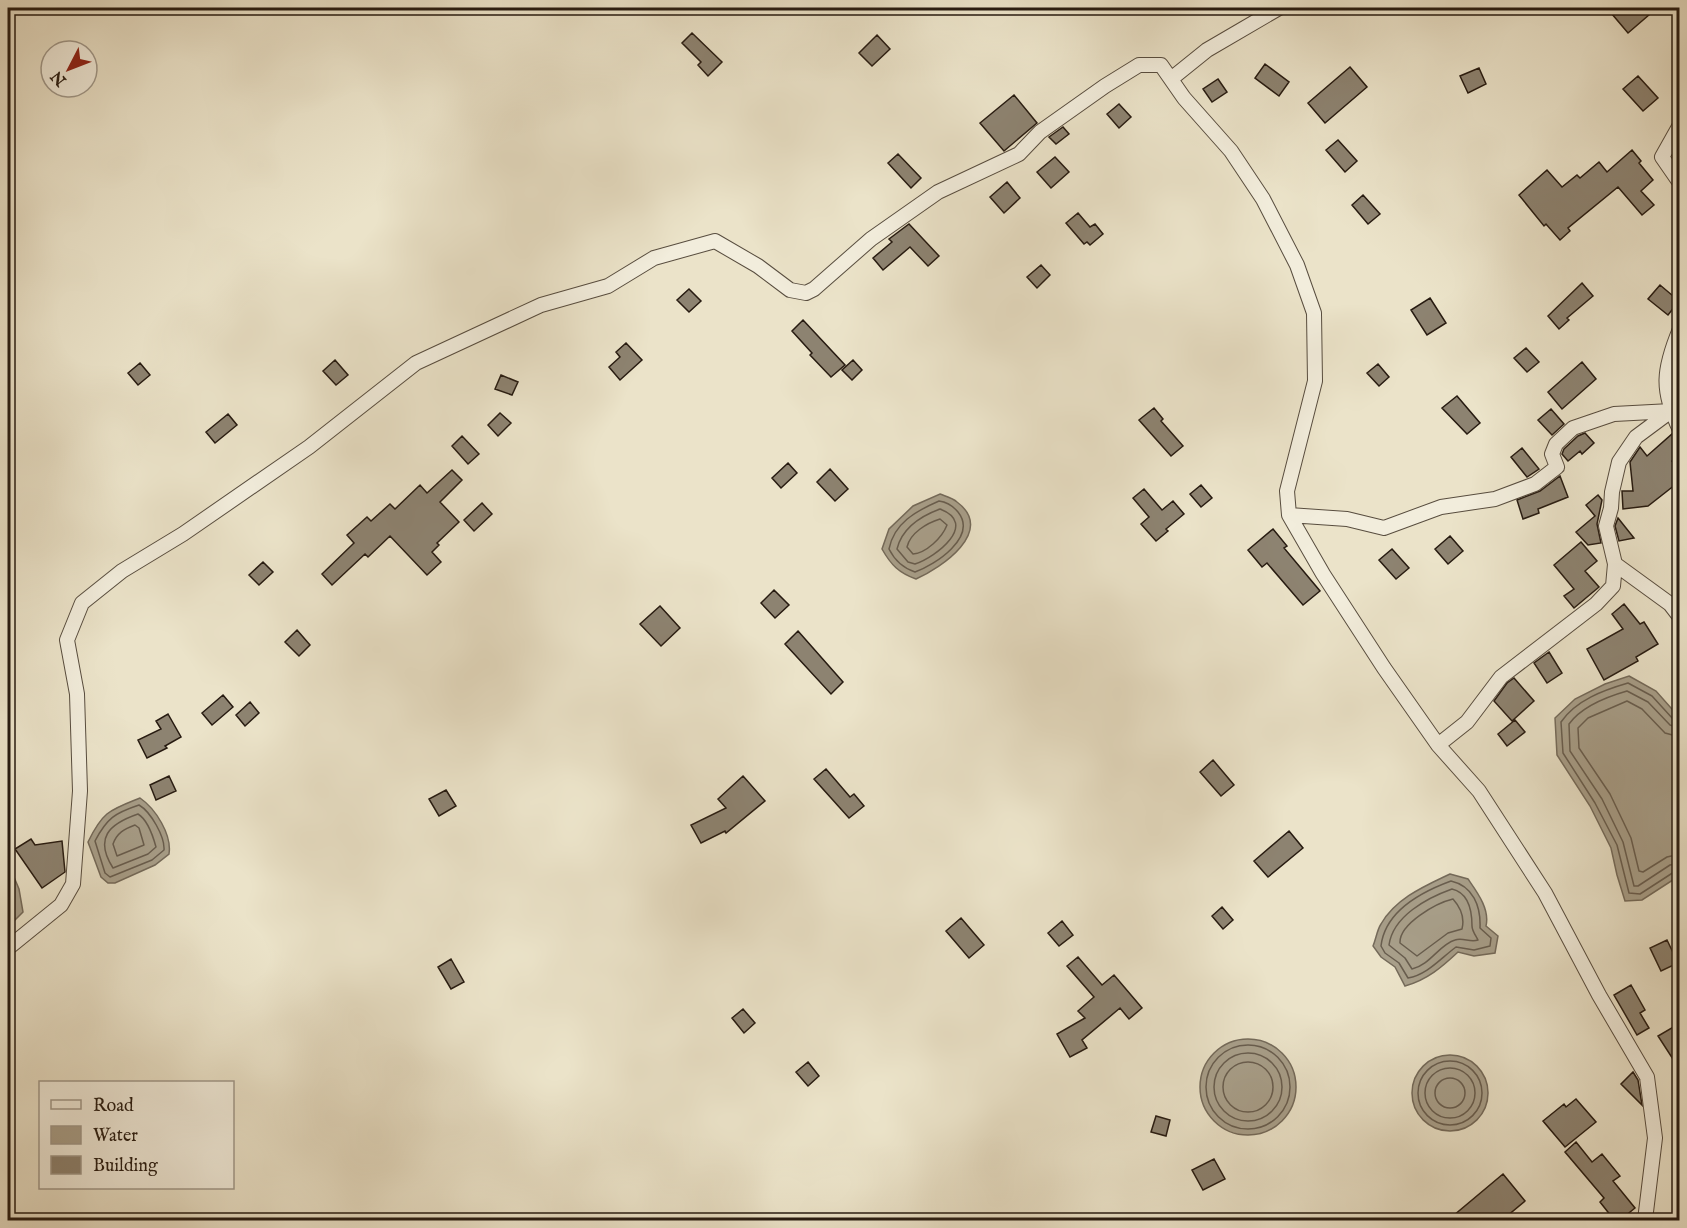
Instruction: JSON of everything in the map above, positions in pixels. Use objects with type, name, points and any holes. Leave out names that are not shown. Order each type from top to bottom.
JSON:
[{"type":"street","points":[[1171,79],[1207,50],[1279,8]]},
{"type":"street","points":[[8,948],[61,905],[73,884],[80,791],[76,694],[67,640],[82,603],[123,571],[183,534],[309,447],[416,363],[541,305],[608,285],[654,258],[715,241],[758,266],[790,290],[806,293],[814,289],[871,240],[938,192],[1019,154],[1040,132],[1139,65],[1161,65],[1184,98],[1231,151],[1263,199],[1297,265],[1314,313],[1314,381],[1287,491],[1289,515],[1323,574],[1384,668],[1438,745],[1479,791],[1545,893],[1599,995],[1647,1077],[1655,1138],[1645,1221]]},
{"type":"street","points":[[1680,125],[1662,157],[1680,183]]},
{"type":"street","points":[[1680,329],[1669,355],[1665,380],[1671,411],[1680,430]]},
{"type":"street","points":[[1289,515],[1347,519],[1384,528],[1441,507],[1495,499],[1535,484],[1557,467],[1552,454],[1556,444],[1573,428],[1614,414],[1671,411]]},
{"type":"street","points":[[1438,745],[1467,723],[1502,677],[1596,604],[1613,586],[1615,564],[1606,526],[1619,462],[1636,437],[1671,411]]},
{"type":"street","points":[[1615,564],[1670,604],[1680,617]]},
{"type":"water","points":[[940,494],[951,498],[967,513],[971,525],[968,536],[950,557],[916,579],[896,568],[882,549],[889,529],[913,506]]},
{"type":"water","points":[[1629,676],[1656,691],[1679,717],[1679,876],[1642,900],[1625,901],[1611,848],[1590,806],[1557,755],[1555,718],[1575,699],[1605,684]]},
{"type":"water","points":[[140,798],[162,823],[168,839],[169,854],[155,865],[115,883],[108,883],[101,877],[88,842],[98,824],[108,813]]},
{"type":"water","points":[[8,863],[19,889],[23,912],[8,927]]},
{"type":"water","points":[[1450,874],[1468,879],[1479,895],[1486,913],[1486,926],[1498,936],[1495,953],[1474,956],[1458,952],[1434,972],[1405,986],[1395,967],[1381,957],[1373,946],[1378,929],[1387,915],[1403,900]]},
{"type":"water","points":[[1248,1039],[1266,1043],[1282,1053],[1292,1069],[1296,1087],[1292,1105],[1282,1121],[1266,1131],[1248,1135],[1230,1131],[1214,1121],[1204,1105],[1200,1087],[1204,1069],[1214,1053],[1230,1043]]},
{"type":"water","points":[[1443,1055],[1457,1055],[1471,1061],[1482,1072],[1488,1086],[1485,1108],[1477,1120],[1457,1131],[1443,1131],[1429,1125],[1418,1114],[1412,1100],[1412,1086],[1418,1072],[1429,1061]]},
{"type":"building","points":[[1620,8],[1657,8],[1628,33],[1612,14]]},
{"type":"building","points":[[692,33],[722,62],[708,76],[698,65],[701,62],[682,43]]},
{"type":"building","points":[[877,35],[890,49],[872,66],[859,53]]},
{"type":"building","points":[[1265,64],[1289,82],[1279,96],[1255,78]]},
{"type":"building","points":[[1350,67],[1367,87],[1325,123],[1308,103]]},
{"type":"building","points":[[1479,68],[1486,84],[1468,93],[1460,76]]},
{"type":"building","points":[[1638,76],[1658,98],[1643,111],[1623,89]]},
{"type":"building","points":[[1218,79],[1227,92],[1212,102],[1203,89]]},
{"type":"building","points":[[1014,95],[1037,123],[1004,151],[980,123]]},
{"type":"building","points":[[1119,104],[1131,117],[1119,128],[1107,114]]},
{"type":"building","points":[[1063,127],[1069,134],[1056,144],[1049,137]]},
{"type":"building","points":[[1338,140],[1357,161],[1345,172],[1326,150]]},
{"type":"building","points":[[1632,150],[1653,180],[1641,191],[1654,205],[1642,215],[1618,187],[1568,228],[1570,231],[1560,240],[1546,224],[1544,226],[1519,195],[1547,170],[1562,187],[1577,175],[1580,178],[1599,162],[1607,172]]},
{"type":"building","points":[[898,154],[921,178],[911,188],[888,163]]},
{"type":"building","points":[[1055,157],[1069,172],[1051,188],[1037,172]]},
{"type":"building","points":[[1007,182],[1020,198],[1004,213],[990,197]]},
{"type":"building","points":[[1363,195],[1380,214],[1368,224],[1352,205]]},
{"type":"building","points":[[1078,213],[1090,227],[1095,224],[1103,234],[1090,245],[1087,242],[1084,244],[1066,223]]},
{"type":"building","points":[[909,224],[939,256],[928,266],[910,247],[883,270],[873,258],[892,242],[889,239]]},
{"type":"building","points":[[1041,265],[1050,275],[1037,288],[1027,277]]},
{"type":"building","points":[[1582,283],[1593,296],[1567,318],[1569,320],[1559,329],[1548,316]]},
{"type":"building","points":[[1660,285],[1679,301],[1668,315],[1648,299]]},
{"type":"building","points":[[689,289],[701,301],[689,312],[677,300]]},
{"type":"building","points":[[1430,298],[1446,323],[1427,335],[1411,310]]},
{"type":"building","points":[[803,320],[845,365],[831,377],[792,331]]},
{"type":"building","points":[[626,343],[642,360],[620,380],[609,367],[620,357],[616,352]]},
{"type":"building","points":[[1526,348],[1539,362],[1527,372],[1514,358]]},
{"type":"building","points":[[335,360],[348,375],[336,385],[323,371]]},
{"type":"building","points":[[853,360],[862,370],[852,380],[842,370]]},
{"type":"building","points":[[1582,362],[1596,379],[1562,409],[1548,392]]},
{"type":"building","points":[[140,363],[150,375],[138,385],[128,373]]},
{"type":"building","points":[[1378,364],[1389,377],[1379,386],[1367,373]]},
{"type":"building","points":[[501,375],[518,382],[512,395],[495,389]]},
{"type":"building","points":[[1457,396],[1480,423],[1467,434],[1442,408]]},
{"type":"building","points":[[1154,408],[1163,419],[1161,421],[1183,446],[1171,456],[1139,420]]},
{"type":"building","points":[[1551,409],[1564,424],[1552,435],[1538,420]]},
{"type":"building","points":[[500,413],[511,423],[498,436],[488,425]]},
{"type":"building","points":[[228,414],[237,425],[215,443],[206,432]]},
{"type":"building","points":[[1585,433],[1594,443],[1582,454],[1580,451],[1568,461],[1562,454],[1564,449],[1578,436]]},
{"type":"building","points":[[1672,434],[1680,439],[1680,454],[1672,461],[1680,471],[1680,481],[1648,506],[1623,509],[1622,491],[1633,491],[1630,462],[1640,447],[1647,456]]},
{"type":"building","points":[[462,436],[479,454],[468,464],[452,446]]},
{"type":"building","points":[[1522,448],[1539,469],[1527,477],[1511,457]]},
{"type":"building","points":[[788,463],[797,473],[781,488],[772,478]]},
{"type":"building","points":[[830,469],[848,489],[835,501],[817,482]]},
{"type":"building","points":[[452,470],[462,480],[440,502],[459,522],[437,543],[439,545],[432,552],[441,562],[427,575],[390,536],[368,557],[365,554],[332,585],[322,574],[354,543],[347,535],[367,517],[371,521],[390,504],[395,509],[420,485],[427,493]]},
{"type":"building","points":[[1560,476],[1568,497],[1538,509],[1539,513],[1523,519],[1517,500],[1540,491]]},
{"type":"building","points":[[1201,485],[1212,498],[1201,507],[1190,494]]},
{"type":"building","points":[[1144,489],[1162,510],[1173,501],[1184,514],[1156,541],[1141,524],[1149,517],[1133,498]]},
{"type":"building","points":[[1598,495],[1602,500],[1597,524],[1601,543],[1588,545],[1576,532],[1595,516],[1586,505]]},
{"type":"building","points":[[482,503],[492,514],[474,531],[464,520]]},
{"type":"building","points":[[1618,518],[1634,538],[1619,541],[1615,526]]},
{"type":"building","points":[[1273,529],[1287,546],[1284,548],[1320,591],[1303,605],[1267,563],[1262,567],[1248,550]]},
{"type":"building","points":[[1450,536],[1463,551],[1448,564],[1435,549]]},
{"type":"building","points":[[1581,542],[1597,561],[1585,571],[1599,587],[1574,608],[1564,596],[1574,589],[1554,565]]},
{"type":"building","points":[[1392,549],[1409,568],[1396,579],[1379,560]]},
{"type":"building","points":[[263,562],[273,572],[259,585],[249,575]]},
{"type":"building","points":[[774,590],[789,605],[775,618],[761,603]]},
{"type":"building","points":[[1624,604],[1640,624],[1644,622],[1658,644],[1636,657],[1638,661],[1604,680],[1587,649],[1623,629],[1612,614]]},
{"type":"building","points":[[660,606],[680,628],[661,646],[640,624]]},
{"type":"building","points":[[297,630],[310,645],[299,656],[285,642]]},
{"type":"building","points":[[798,631],[843,682],[831,694],[785,644]]},
{"type":"building","points":[[1549,652],[1562,673],[1547,683],[1534,663]]},
{"type":"building","points":[[1514,678],[1534,701],[1512,721],[1494,701],[1507,683]]},
{"type":"building","points":[[223,695],[233,707],[212,725],[202,713]]},
{"type":"building","points":[[250,702],[259,713],[245,726],[236,715]]},
{"type":"building","points":[[168,714],[181,737],[165,746],[167,748],[147,758],[138,740],[161,729],[156,721]]},
{"type":"building","points":[[1515,720],[1525,732],[1507,746],[1498,734]]},
{"type":"building","points":[[1213,760],[1234,785],[1221,796],[1200,772]]},
{"type":"building","points":[[826,769],[850,797],[854,794],[864,806],[849,818],[814,779]]},
{"type":"building","points":[[169,776],[176,791],[156,800],[150,785]]},
{"type":"building","points":[[743,776],[765,801],[726,833],[725,831],[701,843],[691,825],[726,808],[718,799]]},
{"type":"building","points":[[446,790],[456,806],[439,816],[429,799]]},
{"type":"building","points":[[1289,831],[1303,848],[1268,877],[1254,861]]},
{"type":"building","points":[[31,839],[35,845],[62,841],[65,872],[42,888],[15,849]]},
{"type":"building","points":[[1222,907],[1233,920],[1223,929],[1212,916]]},
{"type":"building","points":[[961,918],[984,945],[969,958],[946,931]]},
{"type":"building","points":[[1062,921],[1073,935],[1059,946],[1048,933]]},
{"type":"building","points":[[1667,940],[1678,963],[1661,971],[1650,948]]},
{"type":"building","points":[[1078,957],[1102,985],[1114,975],[1142,1008],[1129,1019],[1120,1008],[1082,1040],[1087,1048],[1070,1057],[1057,1034],[1085,1018],[1078,1011],[1094,997],[1067,966]]},
{"type":"building","points":[[451,959],[464,982],[451,989],[438,967]]},
{"type":"building","points":[[1631,985],[1645,1010],[1640,1013],[1649,1028],[1637,1035],[1614,995]]},
{"type":"building","points":[[743,1009],[755,1023],[744,1033],[732,1018]]},
{"type":"building","points":[[1675,1026],[1680,1035],[1680,1070],[1658,1036]]},
{"type":"building","points":[[808,1062],[819,1076],[808,1086],[796,1072]]},
{"type":"building","points":[[1633,1072],[1638,1080],[1642,1105],[1621,1084]]},
{"type":"building","points":[[1576,1099],[1596,1122],[1565,1147],[1543,1121],[1564,1104],[1566,1107]]},
{"type":"building","points":[[1156,1116],[1170,1120],[1166,1136],[1151,1132]]},
{"type":"building","points":[[1576,1142],[1592,1162],[1602,1154],[1620,1176],[1613,1181],[1635,1208],[1619,1221],[1615,1221],[1600,1202],[1604,1198],[1565,1152]]},
{"type":"building","points":[[1214,1159],[1225,1179],[1203,1190],[1192,1170]]},
{"type":"building","points":[[1503,1174],[1525,1201],[1501,1221],[1447,1221]]}]
